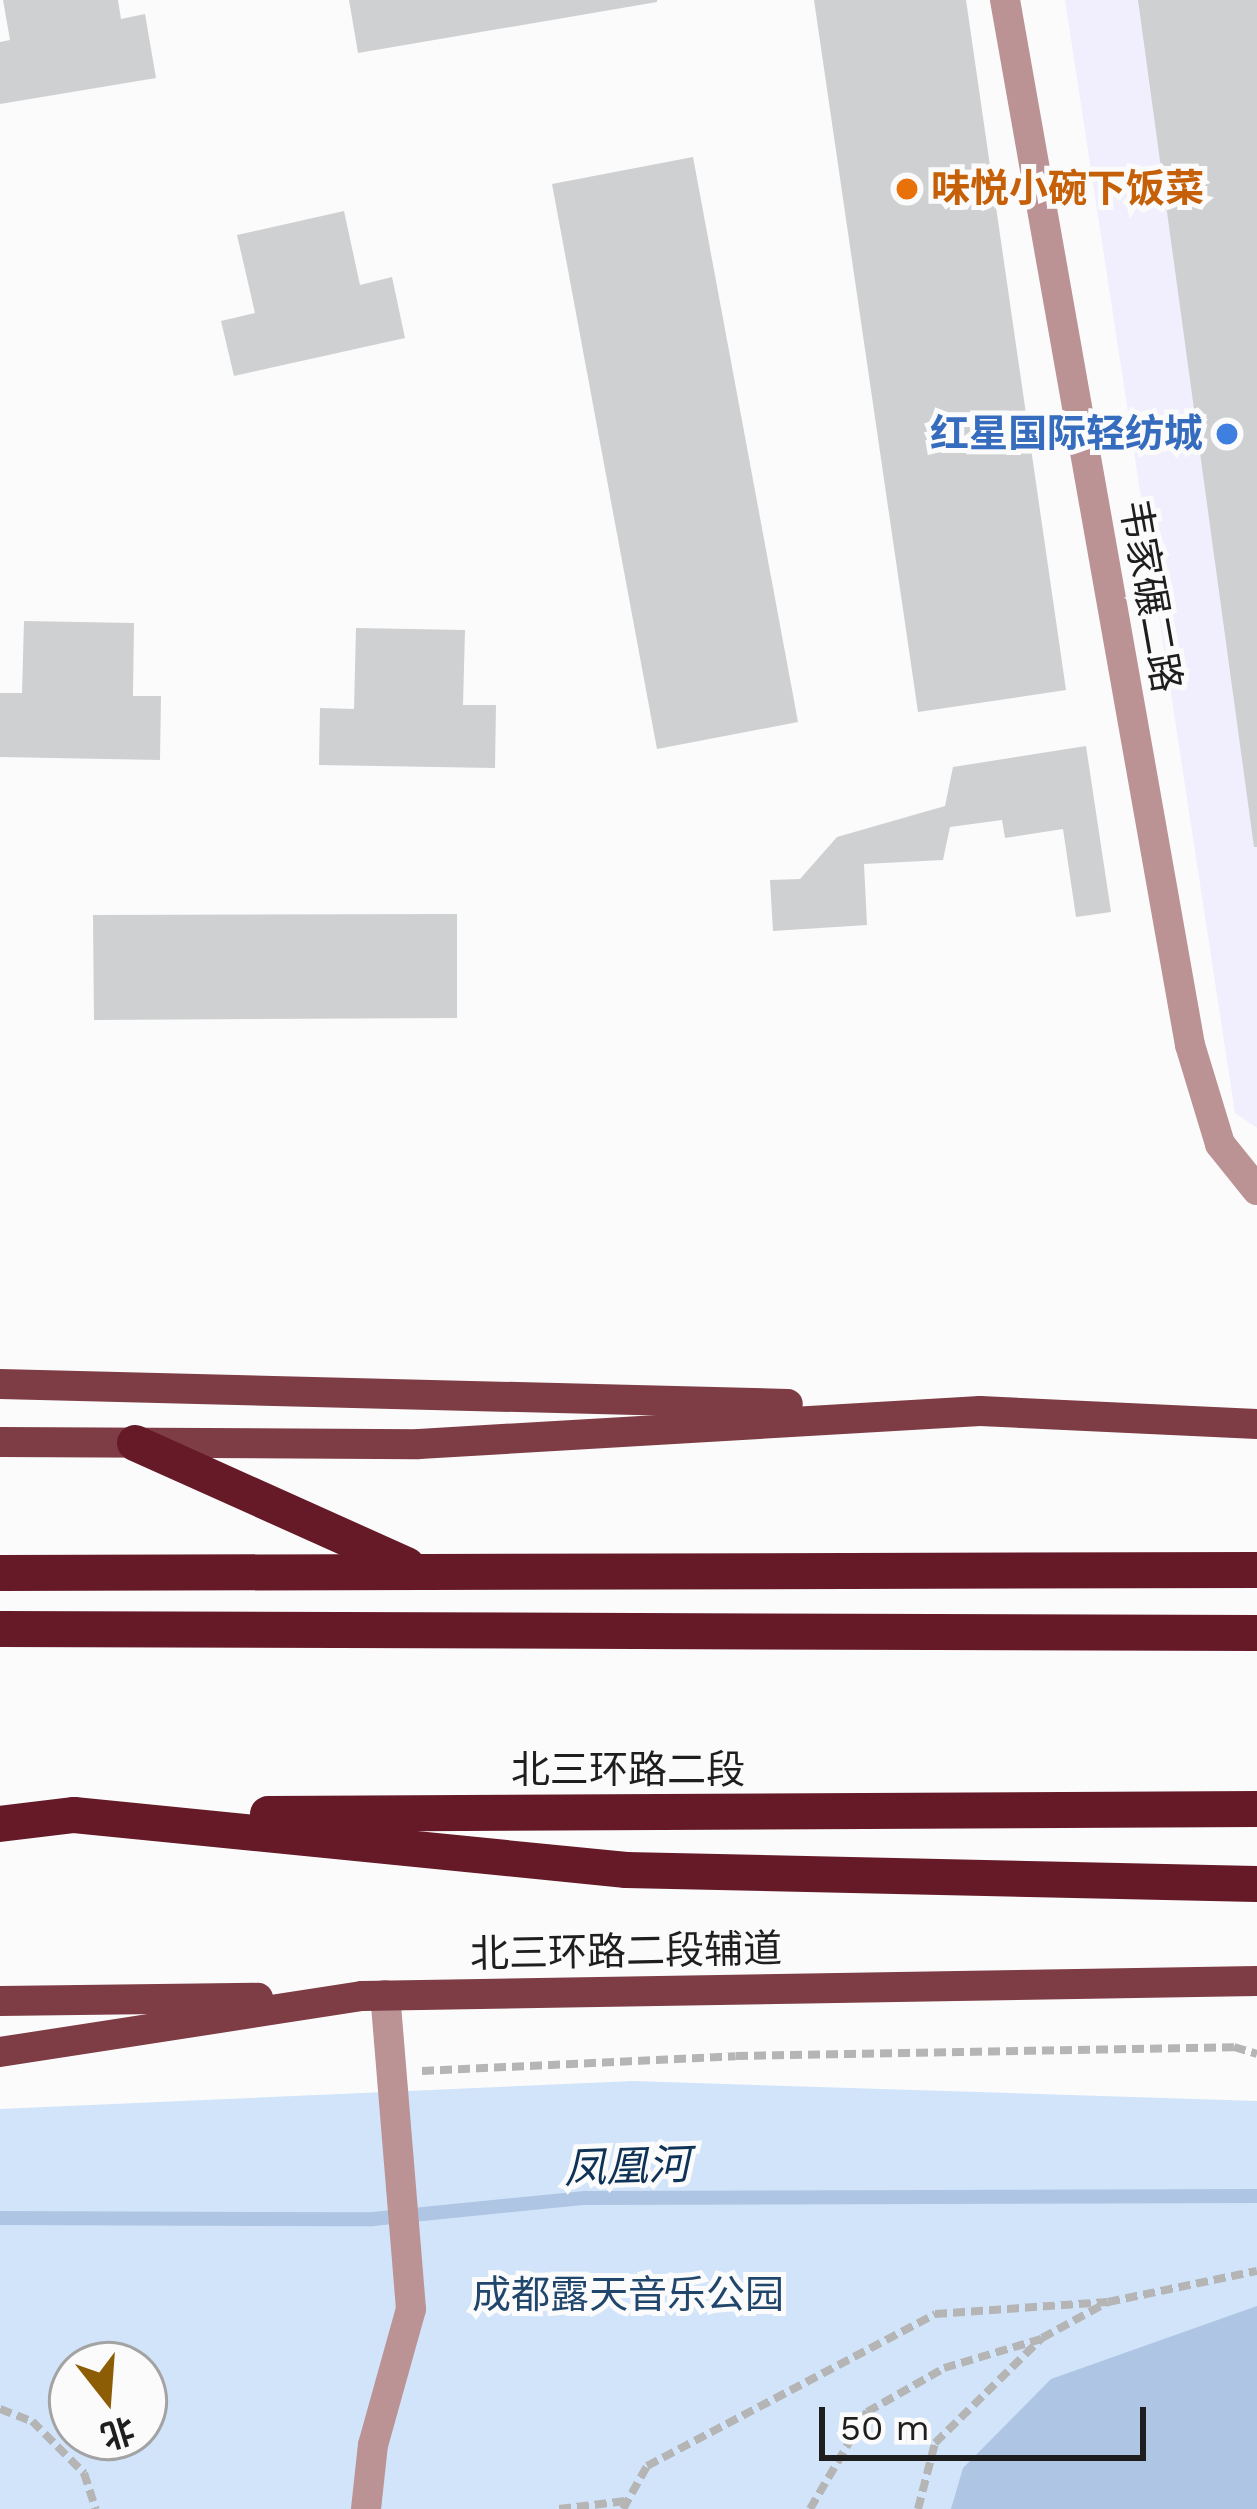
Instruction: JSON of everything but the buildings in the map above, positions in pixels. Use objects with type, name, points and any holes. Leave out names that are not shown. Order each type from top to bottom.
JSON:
[{"type":"highway","points":[[135,1443],[422,1571]]},
{"type":"highway","points":[[0,1573],[1257,1570]]},
{"type":"highway","points":[[0,1629],[1257,1633]]},
{"type":"highway","name":"北三环路二段","points":[[0,1814],[1257,1808]]},
{"type":"highway","points":[[0,1824],[74,1815],[626,1870],[1257,1884]]},
{"type":"main road","points":[[0,1384],[980,1411],[1257,1424]]},
{"type":"main road","points":[[0,1442],[419,1444],[980,1411]]},
{"type":"main road","name":"北三环路二段辅道","points":[[0,2052],[373,1996],[1257,1981]]},
{"type":"main road","points":[[0,2001],[373,1996]]},
{"type":"street","name":"韦家碾二路","points":[[1005,0],[1190,1045],[1220,1144],[1257,1190]]},
{"type":"street","points":[[366,2509],[373,2444],[411,2309],[391,2073],[373,1996]]},
{"type":"path","points":[[391,2073],[736,2056],[1234,2047],[1257,2054]]},
{"type":"path","points":[[560,2509],[625,2505],[646,2466],[935,2314],[1108,2302],[1257,2271]]},
{"type":"path","points":[[811,2509],[866,2412],[944,2368],[1042,2338],[1108,2302]]},
{"type":"path","points":[[918,2509],[935,2444],[1042,2338]]},
{"type":"path","points":[[0,2409],[32,2420],[84,2473],[96,2509]]},
{"type":"shaded area","points":[[1065,0],[1257,0],[1257,1128],[1235,1113]]},
{"type":"shaded area","points":[[1257,2306],[1257,2509],[951,2509],[963,2468],[1051,2379]]},
{"type":"green space","name":"成都露天音乐公园","points":[[633,2081],[1257,2101],[1257,2509],[0,2509],[0,2109]]},
{"type":"waterway","name":"凤凰河","points":[[0,2218],[373,2219],[585,2198],[1257,2196]]},
{"type":"place","name":"味悦小碗下饭菜","points":[[907,189]]},
{"type":"place","name":"红星国际轻纺城","points":[[1227,434]]}]
